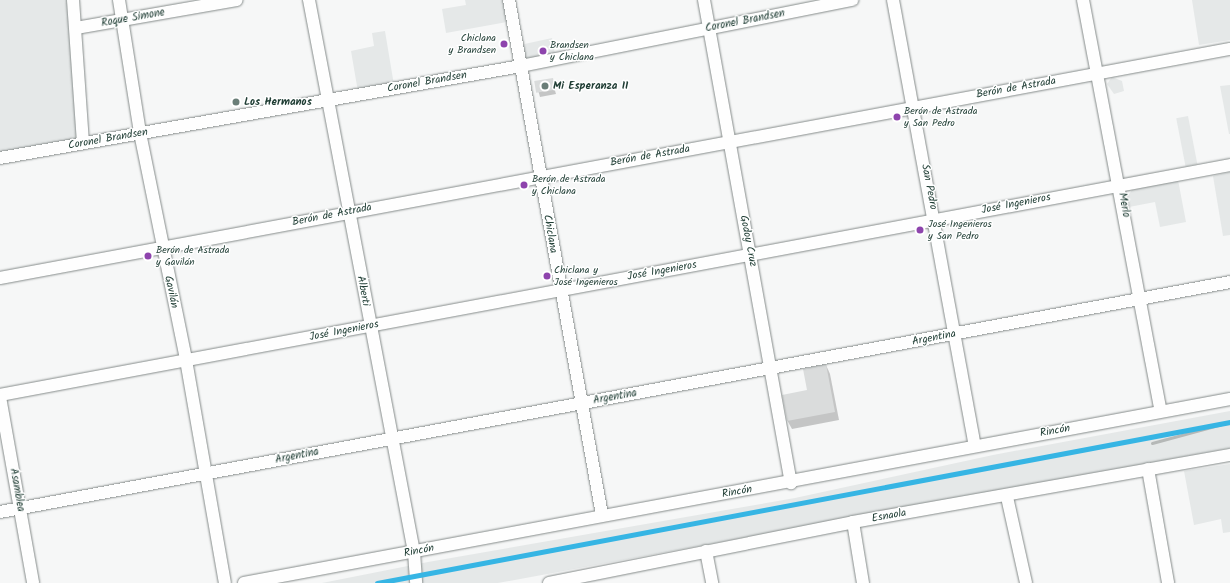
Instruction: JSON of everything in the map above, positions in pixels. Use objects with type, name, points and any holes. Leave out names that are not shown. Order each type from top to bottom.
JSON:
[{"type":"street","points":[[74,0],[83,143]]},
{"type":"street","name":"Gavilán","points":[[119,0],[140,133],[162,248],[186,360],[207,473],[225,583]]},
{"type":"street","name":"Roque Simone","points":[[76,28],[237,0]]},
{"type":"street","name":"Alberti","points":[[309,0],[348,212],[414,552],[416,583]]},
{"type":"street","name":"Chiclana","points":[[508,0],[602,515]]},
{"type":"street","name":"Godoy Cruz","points":[[704,0],[729,142],[772,368],[791,483]]},
{"type":"street","name":"Coronel Brandsen","points":[[0,158],[521,66],[852,0]]},
{"type":"street","name":"San Pedro","points":[[893,0],[935,219],[975,445]]},
{"type":"street","name":"Merlo","points":[[1083,0],[1120,184],[1161,411]]},
{"type":"street","name":"Berón de Astrada","points":[[0,278],[1230,49]]},
{"type":"street","name":"José Ingenieros","points":[[0,396],[561,289],[751,256],[1120,184],[1230,165]]},
{"type":"street","name":"Argentina","points":[[0,512],[1230,282]]},
{"type":"street","name":"Asamblea","points":[[0,396],[33,583]]},
{"type":"street","name":"Rincón","points":[[244,583],[414,552],[602,515],[791,483],[975,445],[1230,400]]},
{"type":"street","name":"Esnaola","points":[[549,583],[562,582],[853,522],[1007,496],[1230,455]]},
{"type":"street","points":[[1148,470],[1168,583]]},
{"type":"street","points":[[1007,496],[1026,583]]},
{"type":"street","points":[[853,522],[863,583]]},
{"type":"street","points":[[706,552],[712,583]]},
{"type":"shaded area","points":[[0,0],[71,0],[77,138],[0,154]]},
{"type":"shaded area","points":[[465,0],[503,0],[507,22],[446,33],[442,9],[466,5]]},
{"type":"shaded area","points":[[1192,0],[1230,0],[1230,40],[1199,45]]},
{"type":"shaded area","points":[[385,31],[394,85],[358,92],[351,51],[374,46],[372,33]]},
{"type":"shaded area","points":[[552,38],[555,54],[528,59],[524,57],[520,45]]},
{"type":"shaded area","points":[[1112,77],[1122,81],[1124,91],[1114,94],[1107,84]]},
{"type":"shaded area","points":[[1230,85],[1230,134],[1229,134],[1220,86]]},
{"type":"shaded area","points":[[1188,116],[1197,164],[1186,166],[1176,118]]},
{"type":"shaded area","points":[[1230,172],[1230,235],[1223,236],[1213,176]]},
{"type":"shaded area","points":[[1178,180],[1186,222],[1160,227],[1155,202],[1129,207],[1127,197],[1132,190]]},
{"type":"shaded area","points":[[1230,411],[1230,448],[498,583],[322,583],[428,562],[795,498],[993,455]]},
{"type":"shaded area","points":[[1230,464],[1230,532],[1223,533],[1221,519],[1194,525],[1184,471]]},
{"type":"building","name":"Mi Esperanza II","points":[[553,78],[555,90],[536,93],[534,81]]},
{"type":"building","points":[[826,364],[835,412],[787,421],[782,395],[807,390],[803,369]]},
{"type":"railway","points":[[1152,443],[1230,422]]},
{"type":"transit line","points":[[377,583],[1230,422]]},
{"type":"place","name":"Chiclana y Brandsen","points":[[504,44]]},
{"type":"place","name":"Brandsen y Chiclana","points":[[543,51]]},
{"type":"place","name":"Mi Esperanza II","points":[[545,86]]},
{"type":"place","name":"Los Hermanos","points":[[236,102]]},
{"type":"place","name":"Berón de Astrada y San Pedro","points":[[897,117]]},
{"type":"place","name":"Berón de Astrada y Chiclana","points":[[524,185]]},
{"type":"place","name":"José Ingenieros y San Pedro","points":[[920,230]]},
{"type":"place","name":"Berón de Astrada y Gavilán","points":[[148,256]]},
{"type":"place","name":"Chiclana y José Ingenieros","points":[[547,276]]}]
